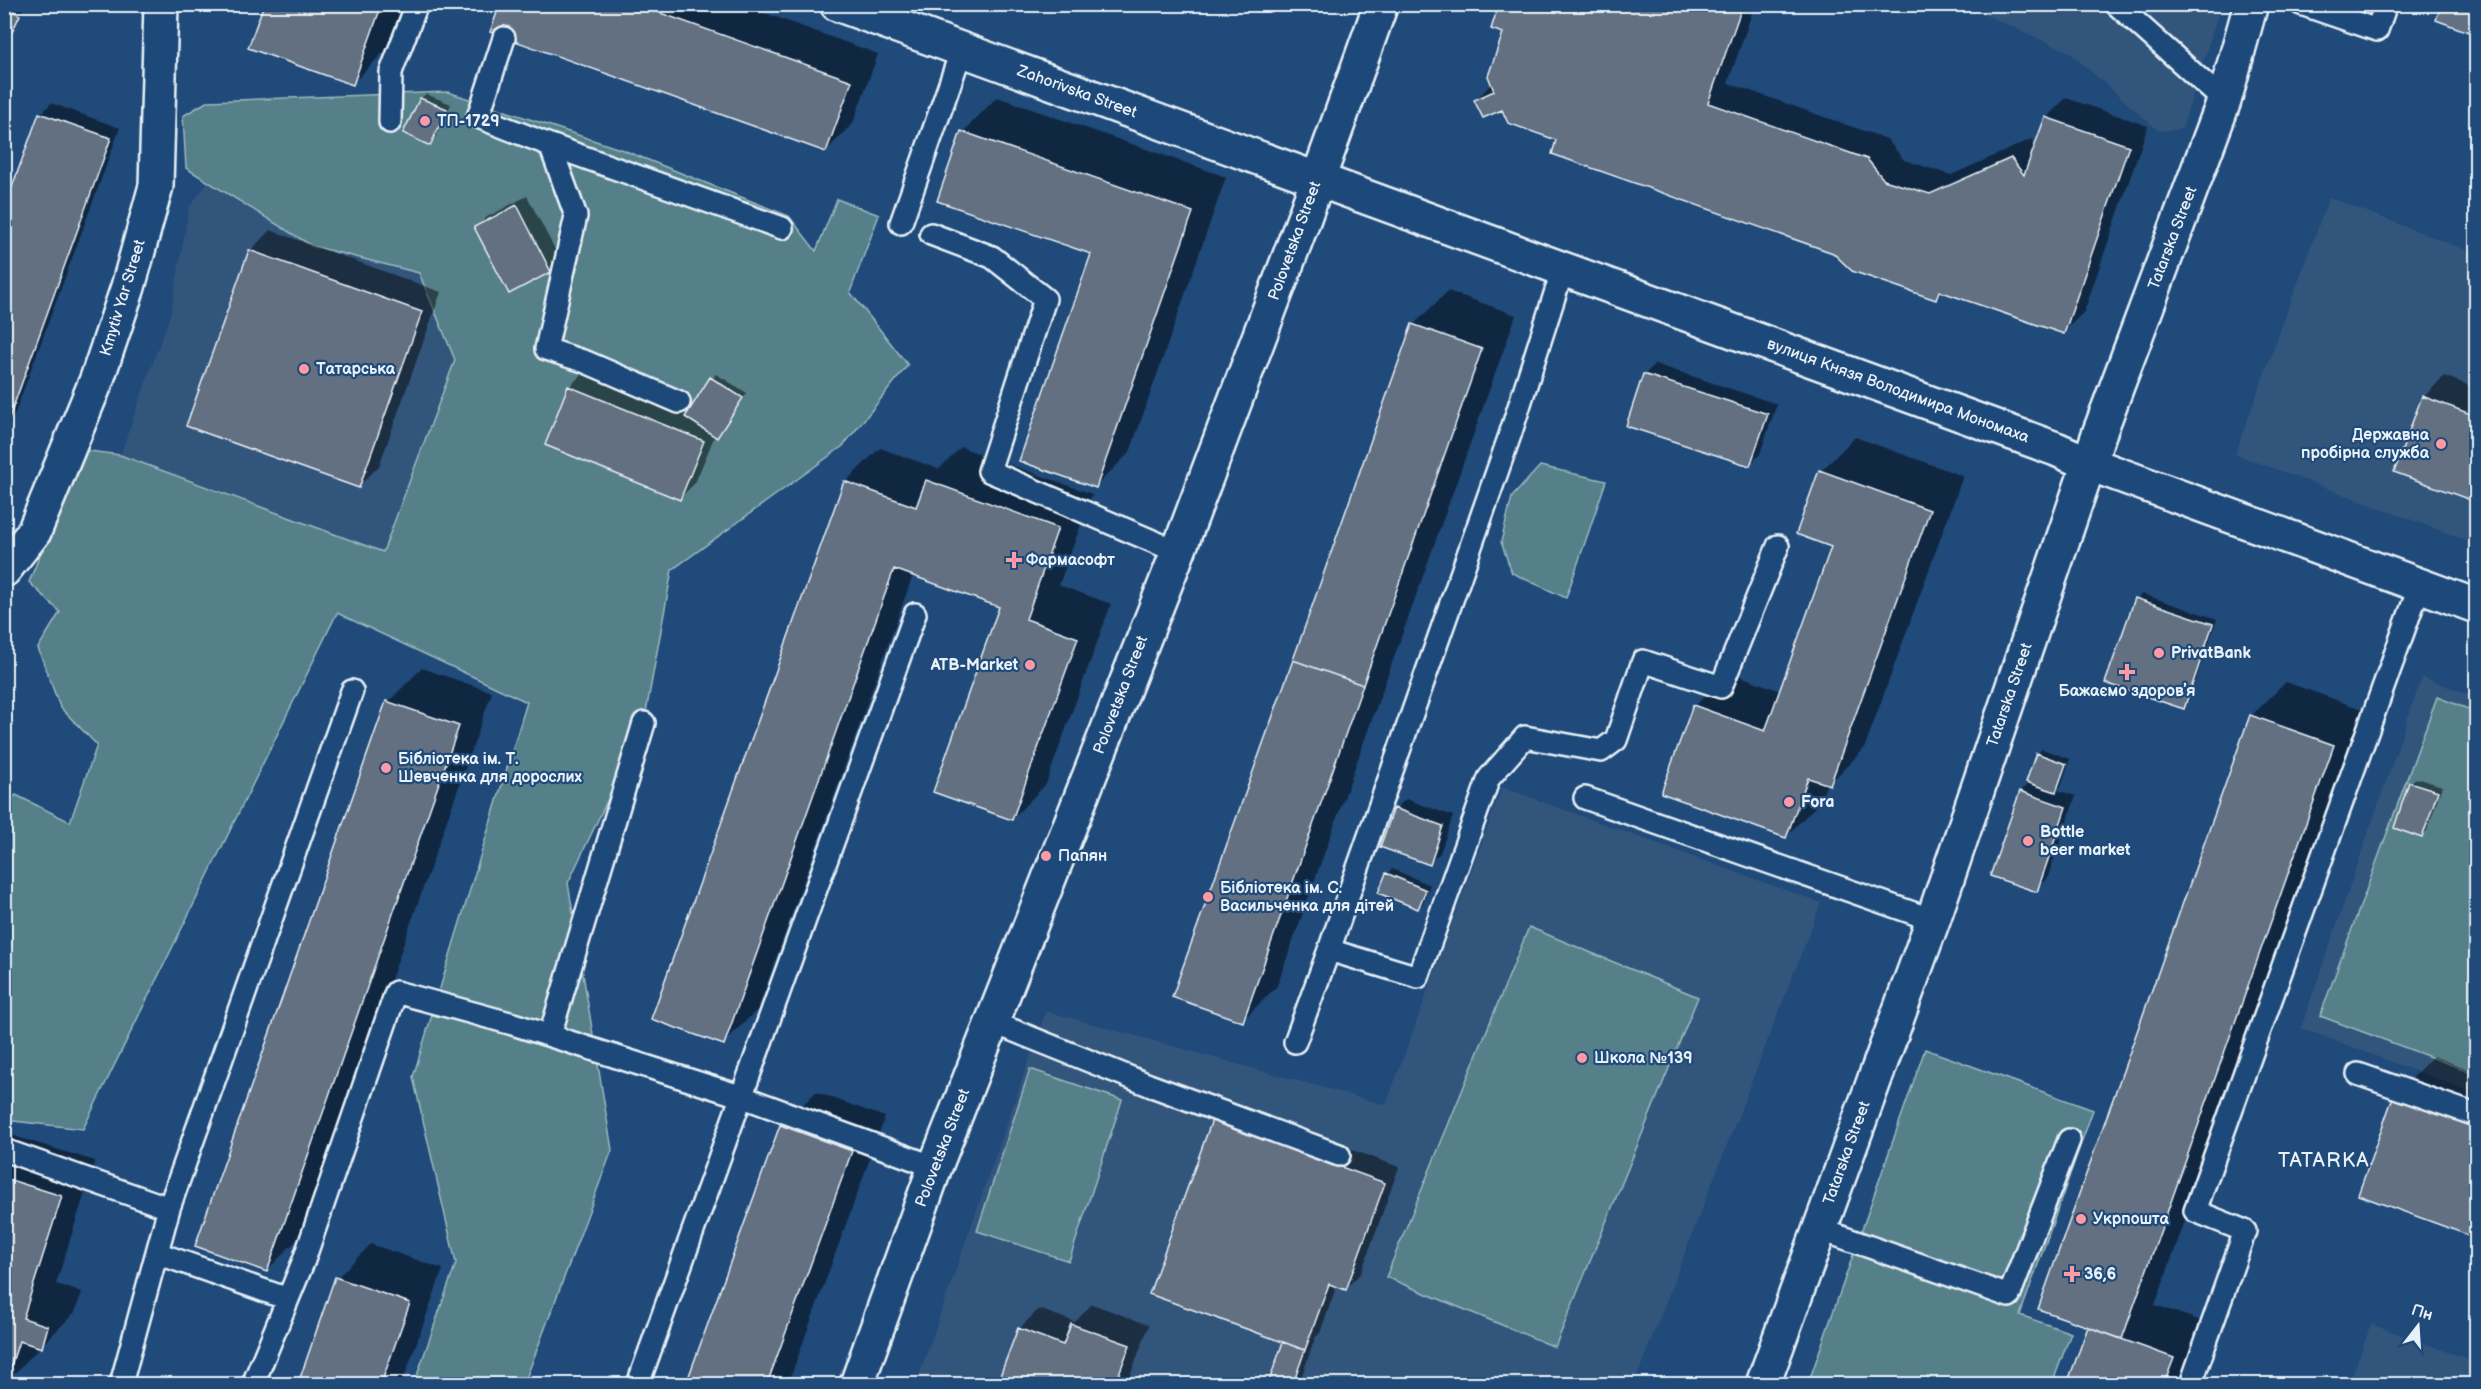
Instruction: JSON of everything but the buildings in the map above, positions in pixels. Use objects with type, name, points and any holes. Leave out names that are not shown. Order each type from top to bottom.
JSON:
[{"type":"street","name":"Kmytiv Yar Street","points":[[4,570],[34,532],[97,379],[128,287],[147,220],[156,186],[161,4]]},
{"type":"street","name":"Zahorivska Street","points":[[837,4],[1318,179]]},
{"type":"street","name":"Polovetska Street","points":[[858,1384],[935,1167],[1178,552],[1381,4]]},
{"type":"street","name":"Tatarska Street","points":[[1763,1384],[1933,920],[2099,434],[2224,101],[2251,4]]},
{"type":"street","name":"вулиця Князя Володимира Мономаха","points":[[1318,179],[2056,449],[2090,464],[2476,606]]},
{"type":"lane","points":[[390,122],[391,72],[417,4]]},
{"type":"lane","points":[[2116,4],[2224,101]]},
{"type":"lane","points":[[2301,4],[2377,30],[2386,4]]},
{"type":"lane","points":[[504,38],[478,117],[782,228]]},
{"type":"lane","points":[[901,223],[962,49]]},
{"type":"lane","points":[[550,145],[576,216],[546,349],[585,362],[679,402]]},
{"type":"lane","points":[[932,234],[992,257],[1045,300],[989,471],[1178,552]]},
{"type":"lane","points":[[1295,1042],[1510,435],[1563,269]]},
{"type":"lane","points":[[1329,950],[1418,977],[1489,778],[1525,737],[1601,751],[1616,740],[1643,661],[1721,687],[1778,546]]},
{"type":"lane","points":[[2191,1384],[2245,1231],[2196,1211],[2420,585]]},
{"type":"lane","points":[[638,1384],[915,614]]},
{"type":"lane","points":[[121,1384],[170,1208],[352,692]]},
{"type":"lane","points":[[550,1035],[644,723]]},
{"type":"lane","points":[[1585,798],[1933,920]]},
{"type":"lane","points":[[253,1384],[304,1260],[396,992],[550,1035],[743,1097],[935,1167]]},
{"type":"lane","points":[[992,1022],[1149,1085],[1339,1155]]},
{"type":"lane","points":[[2358,1074],[2476,1115]]},
{"type":"lane","points":[[1819,1228],[2009,1296],[2069,1140]]},
{"type":"lane","points":[[4,1150],[170,1208]]},
{"type":"lane","points":[[157,1253],[288,1299]]},
{"type":"shaded area","points":[[1963,5],[2221,5],[2182,129],[2159,131],[2069,52]]},
{"type":"shaded area","points":[[222,163],[479,297],[384,552],[120,455],[171,312],[189,208]]},
{"type":"shaded area","points":[[2329,197],[2476,254],[2476,544],[2235,454]]},
{"type":"shaded area","points":[[2422,677],[2476,697],[2476,1094],[2301,1028]]},
{"type":"shaded area","name":"Школа №139","points":[[1502,787],[1821,903],[1634,1384],[916,1384],[1046,1011],[1386,1105]]},
{"type":"shaded area","points":[[2371,1324],[2476,1362],[2476,1384],[2349,1384]]},
{"type":"green space","points":[[448,92],[623,150],[789,216],[816,251],[837,199],[879,215],[850,292],[908,365],[843,446],[672,570],[644,723],[568,883],[612,1150],[524,1384],[414,1384],[456,1263],[413,1077],[527,702],[337,613],[83,1129],[5,1120],[5,805],[16,795],[70,822],[97,745],[60,707],[38,648],[60,612],[29,582],[82,450],[120,455],[383,552],[455,360],[419,273],[312,246],[186,168],[183,116],[208,101]]},
{"type":"green space","points":[[1540,466],[1606,481],[1566,598],[1512,573],[1501,542],[1512,497]]},
{"type":"green space","points":[[2437,697],[2476,712],[2476,1074],[2320,1016]]},
{"type":"green space","points":[[1529,927],[1698,997],[1555,1347],[1386,1277]]},
{"type":"green space","points":[[1925,1049],[2093,1110],[2020,1315],[2071,1333],[2052,1384],[1808,1384]]},
{"type":"green space","points":[[1030,1069],[1122,1100],[1069,1261],[977,1231]]},
{"type":"place","name":"ТП-1729","points":[[425,121]]},
{"type":"place","name":"Татарська","points":[[304,369]]},
{"type":"place","name":"Державна пробірна служба","points":[[2441,444]]},
{"type":"place","name":"Фармасофт","points":[[1014,560]]},
{"type":"place","name":"PrivatBank","points":[[2159,653]]},
{"type":"place","name":"ATB-Market","points":[[1030,665]]},
{"type":"place","name":"Бажаємо здоровʼя","points":[[2127,672]]},
{"type":"place","name":"Бібліотека ім. Т. Шевченка для дорослих","points":[[386,768]]},
{"type":"place","name":"Fora","points":[[1789,802]]},
{"type":"place","name":"Bottle beer market","points":[[2028,841]]},
{"type":"place","name":"Папян","points":[[1046,856]]},
{"type":"place","name":"Бібліотека ім. С. Васильченка для дітей","points":[[1208,897]]},
{"type":"place","name":"Школа №139","points":[[1582,1058]]},
{"type":"place","name":"Укрпошта","points":[[2081,1219]]},
{"type":"place","name":"36,6","points":[[2072,1274]]},
{"type":"district","name":"TATARKA","points":[[2324,1161]]}]
